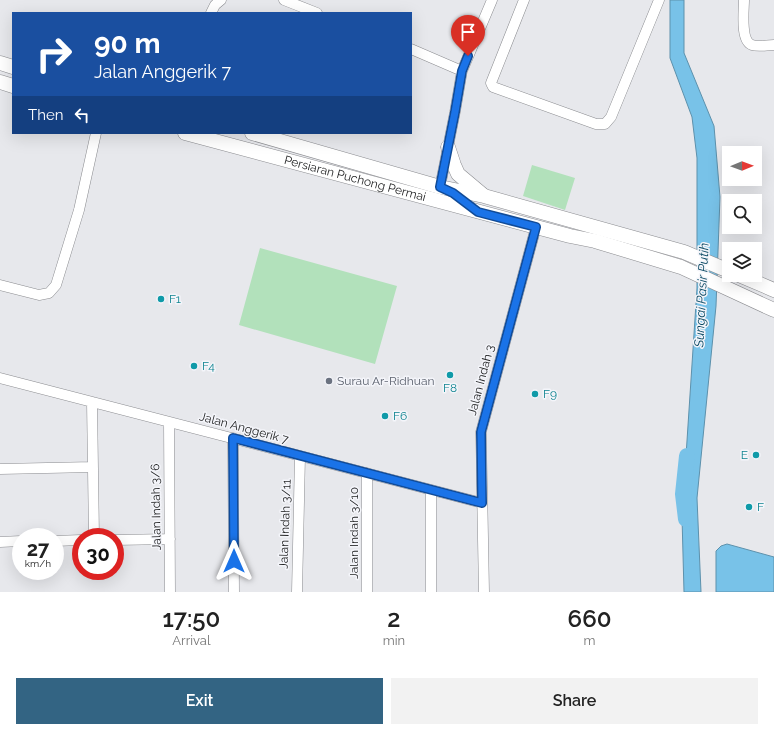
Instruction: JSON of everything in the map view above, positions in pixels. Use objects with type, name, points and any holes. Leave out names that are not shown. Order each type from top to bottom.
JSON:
[{"type":"street","points":[[212,12],[215,5],[221,0]]},
{"type":"street","points":[[284,0],[314,12]]},
{"type":"street","points":[[440,187],[462,71],[492,0]]},
{"type":"street","points":[[524,0],[491,83],[494,87],[596,124],[606,124],[611,117],[659,0]]},
{"type":"street","points":[[744,0],[744,34],[746,41],[751,45],[774,45]]},
{"type":"street","points":[[412,49],[462,71]]},
{"type":"street","points":[[0,63],[12,67]]},
{"type":"street","points":[[0,82],[12,86]]},
{"type":"street","points":[[0,285],[39,295],[49,293],[56,285],[79,210],[96,134]]},
{"type":"street","name":"Persiaran Puchong Permai","points":[[189,134],[602,244],[681,267],[774,310]]},
{"type":"street","name":"Persiaran Puchong Permai","points":[[255,134],[440,187],[489,198],[684,252],[722,267]]},
{"type":"street","points":[[448,147],[458,174],[489,198],[518,211],[536,227],[547,221],[582,223]]},
{"type":"street","points":[[406,192],[430,190],[440,187],[453,193],[478,212]]},
{"type":"street","name":"Jalan Indah 3","points":[[484,592],[481,432],[536,227]]},
{"type":"street","points":[[755,282],[774,290]]},
{"type":"street","name":"Jalan Anggerik 7","points":[[0,378],[482,503]]},
{"type":"street","points":[[92,402],[94,528]]},
{"type":"street","name":"Jalan Indah 3/6","points":[[168,422],[170,592]]},
{"type":"street","points":[[233,438],[234,592]]},
{"type":"street","name":"Jalan Indah 3/11","points":[[296,592],[300,456]]},
{"type":"street","points":[[0,469],[93,467]]},
{"type":"street","name":"Jalan Indah 3/10","points":[[366,473],[367,592]]},
{"type":"street","points":[[431,490],[431,592]]},
{"type":"street","points":[[124,540],[170,539]]},
{"type":"street","points":[[0,542],[12,542]]},
{"type":"green space","points":[[532,165],[575,178],[565,210],[523,196]]},
{"type":"green space","points":[[260,248],[397,286],[375,364],[239,325]]},
{"type":"water","points":[[670,0],[684,0],[684,53],[714,126],[720,197],[716,306],[697,498],[701,592],[684,592],[682,517],[697,288],[697,158],[692,117],[670,58]]},
{"type":"water","points":[[727,544],[774,557],[774,592],[716,592],[716,551],[721,546]]},
{"type":"waterway","name":"Sungai Pasir Putih","points":[[686,519],[683,494],[687,456]]},
{"type":"place","name":"F1","points":[[161,299]]},
{"type":"place","name":"F4","points":[[194,366]]},
{"type":"place","name":"F8","points":[[450,375]]},
{"type":"place","name":"Surau Ar-Ridhuan","points":[[329,381]]},
{"type":"place","name":"F9","points":[[535,394]]},
{"type":"place","name":"F6","points":[[385,416]]},
{"type":"place","name":"E","points":[[756,455]]},
{"type":"place","name":"F","points":[[749,507]]},
{"type":"route","points":[[234,561],[233,438],[482,503],[481,432],[536,227],[478,212],[453,193],[440,187],[462,71],[468,56]]}]
